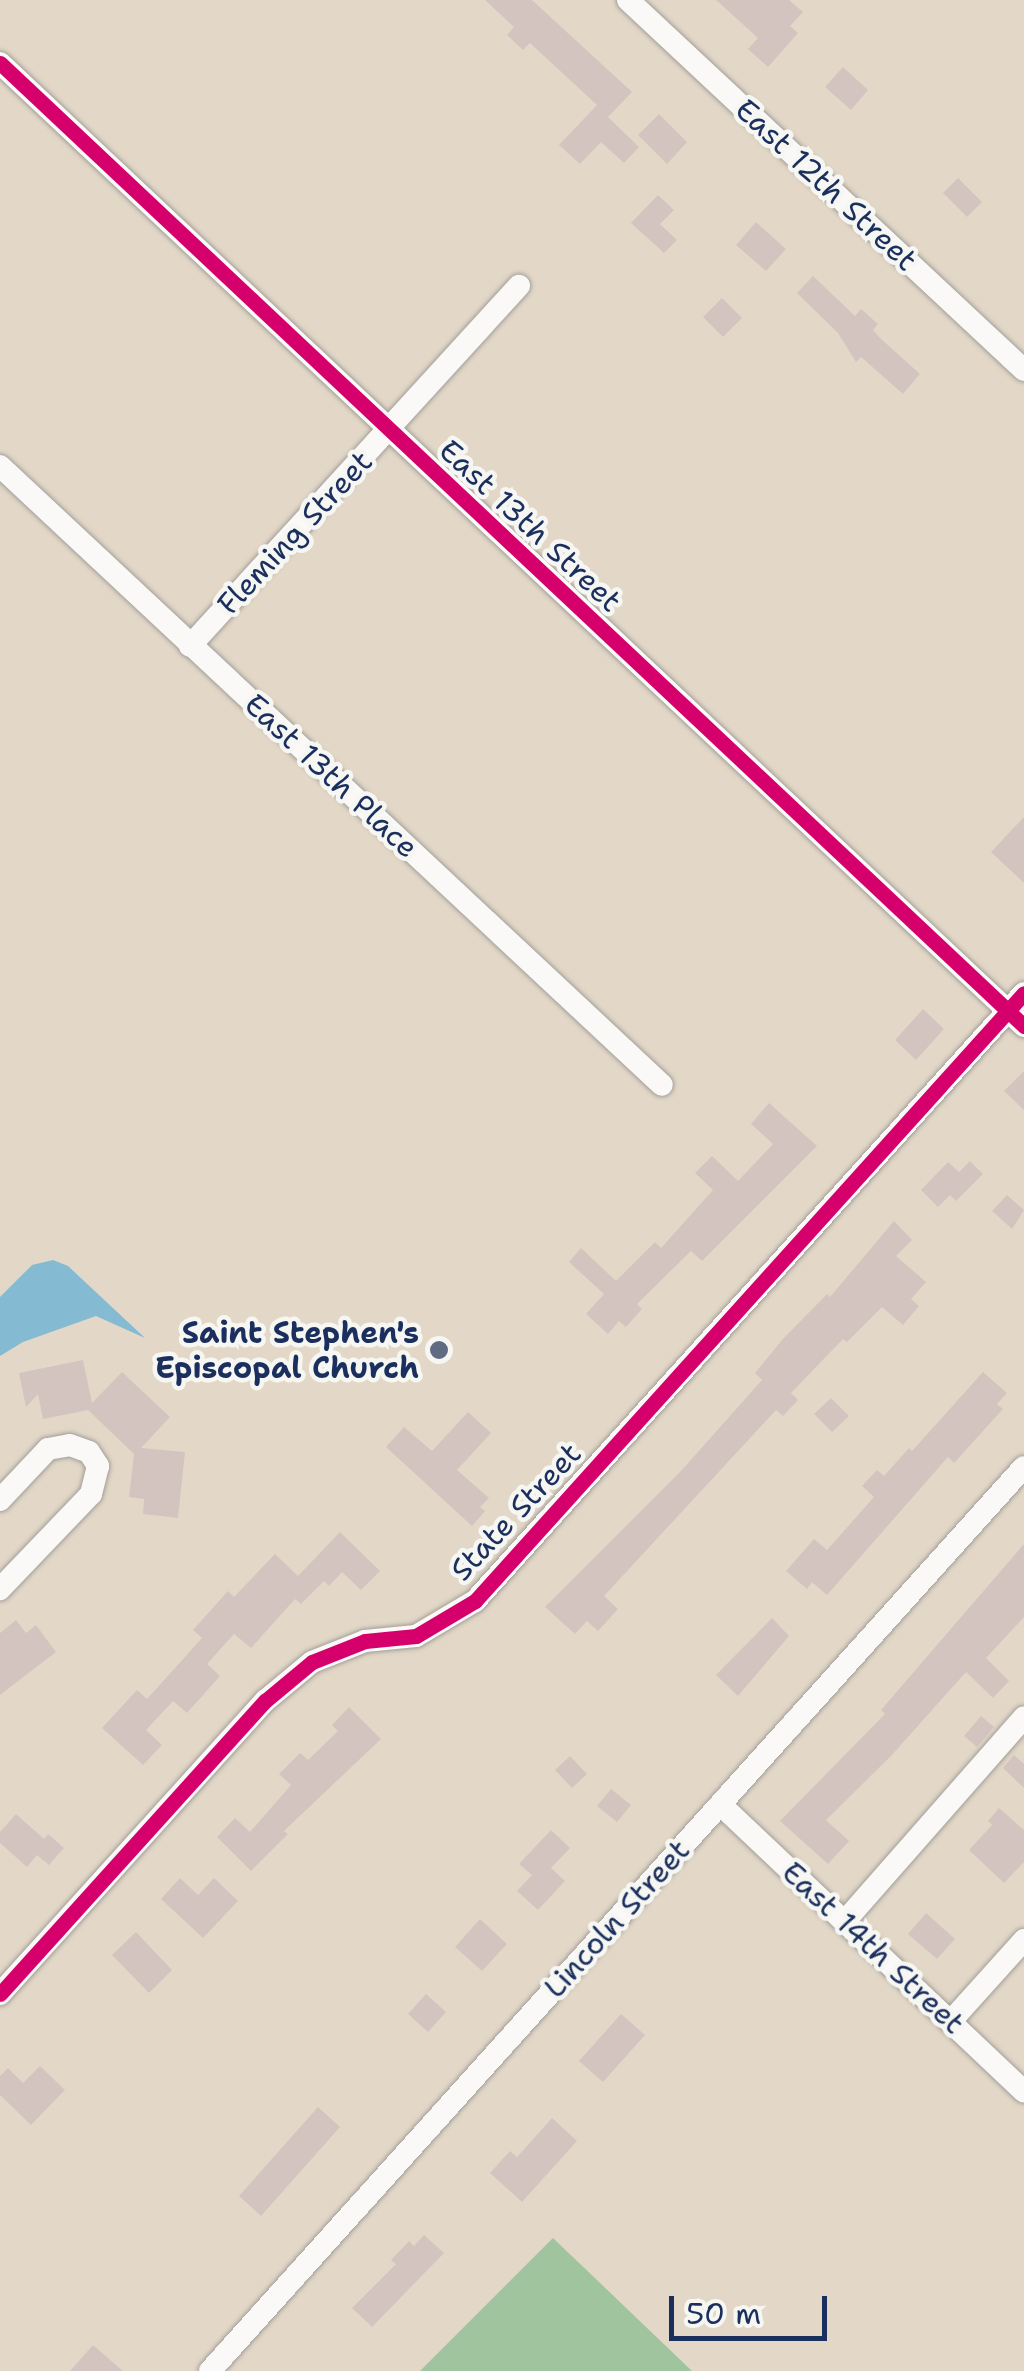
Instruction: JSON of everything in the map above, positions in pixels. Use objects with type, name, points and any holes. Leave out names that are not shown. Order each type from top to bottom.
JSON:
[{"type":"street","name":"East 12th Street","points":[[628,0],[1024,370]]},
{"type":"street","name":"East 13th Street","points":[[0,63],[390,432],[1019,1010]]},
{"type":"street","name":"Fleming Street","points":[[190,646],[390,432],[519,286]]},
{"type":"street","name":"East 13th Place","points":[[0,466],[662,1086]]},
{"type":"street","name":"State Street","points":[[0,1994],[265,1701],[312,1662],[365,1641],[416,1636],[475,1601],[1019,1010]]},
{"type":"street","points":[[0,1500],[48,1450],[70,1445],[89,1452],[98,1466],[91,1494],[0,1589]]},
{"type":"street","name":"Lincoln Street","points":[[210,2371],[1024,1467]]},
{"type":"street","points":[[845,1921],[1024,1717]]},
{"type":"street","name":"East 14th Street","points":[[720,1805],[1024,2092]]},
{"type":"street","points":[[952,2020],[1024,1940]]},
{"type":"green space","points":[[553,2238],[692,2371],[420,2371]]},
{"type":"water","points":[[53,1260],[68,1266],[145,1338],[96,1316],[23,1342],[0,1356],[0,1297],[32,1265]]},
{"type":"building","points":[[485,0],[532,0],[632,92],[608,117],[639,147],[624,163],[601,142],[580,164],[559,145],[597,105],[530,43],[523,50],[507,35],[514,27]]},
{"type":"building","points":[[716,0],[789,0],[803,12],[790,26],[798,33],[768,67],[748,49],[758,38]]},
{"type":"building","points":[[843,67],[868,90],[851,110],[825,87]]},
{"type":"building","points":[[659,114],[687,142],[667,164],[638,135]]},
{"type":"building","points":[[958,178],[982,202],[967,217],[943,193]]},
{"type":"building","points":[[658,195],[674,210],[660,224],[677,240],[664,253],[631,223]]},
{"type":"building","points":[[756,222],[786,249],[766,271],[736,245]]},
{"type":"building","points":[[813,276],[855,316],[861,309],[878,324],[873,330],[920,374],[903,394],[861,357],[856,362],[838,333],[797,293]]},
{"type":"building","points":[[722,298],[742,318],[723,337],[703,317]]},
{"type":"building","points":[[1024,817],[1024,883],[991,852]]},
{"type":"building","points":[[923,1009],[944,1029],[916,1060],[895,1040]]},
{"type":"building","points":[[1024,1071],[1024,1110],[1004,1091]]},
{"type":"building","points":[[769,1103],[817,1146],[702,1261],[691,1251],[637,1304],[642,1309],[626,1327],[619,1321],[608,1334],[586,1314],[604,1294],[569,1262],[581,1248],[616,1281],[655,1242],[661,1248],[713,1190],[695,1173],[712,1156],[738,1181],[773,1144],[751,1124]]},
{"type":"building","points":[[970,1161],[983,1174],[956,1201],[950,1195],[938,1207],[921,1190],[948,1162],[959,1172]]},
{"type":"building","points":[[1007,1195],[1024,1210],[1012,1229],[992,1211]]},
{"type":"building","points":[[894,1221],[912,1240],[896,1256],[926,1282],[911,1299],[919,1306],[903,1325],[882,1307],[847,1342],[843,1339],[791,1393],[798,1400],[783,1416],[776,1410],[604,1596],[618,1609],[598,1631],[587,1621],[575,1634],[545,1607],[681,1471],[762,1380],[755,1373],[782,1340],[827,1294],[830,1297]]},
{"type":"building","points":[[83,1360],[92,1403],[122,1372],[170,1417],[141,1448],[185,1452],[178,1518],[143,1514],[144,1499],[129,1497],[134,1454],[88,1410],[43,1419],[38,1394],[26,1407],[19,1373]]},
{"type":"building","points":[[983,1372],[1007,1393],[997,1404],[1003,1409],[954,1463],[948,1457],[827,1595],[812,1582],[807,1589],[786,1571],[814,1539],[827,1550],[874,1497],[862,1486],[877,1470],[884,1476],[909,1448],[912,1451]]},
{"type":"building","points":[[831,1398],[849,1416],[832,1432],[814,1414]]},
{"type":"building","points":[[468,1412],[491,1433],[457,1470],[489,1498],[480,1507],[485,1511],[472,1526],[386,1447],[404,1427],[432,1451]]},
{"type":"building","points":[[340,1532],[380,1571],[361,1590],[342,1572],[329,1586],[324,1581],[301,1604],[295,1599],[251,1648],[234,1634],[207,1664],[220,1676],[187,1713],[173,1701],[146,1730],[162,1745],[143,1765],[102,1728],[137,1690],[147,1699],[202,1638],[193,1630],[228,1591],[234,1597],[275,1554],[298,1576]]},
{"type":"building","points":[[1024,1544],[1024,1617],[986,1658],[1009,1681],[993,1698],[966,1672],[891,1756],[826,1820],[849,1841],[828,1864],[780,1821],[885,1714],[881,1710]]},
{"type":"building","points":[[772,1618],[789,1636],[738,1696],[716,1675]]},
{"type":"building","points":[[16,1620],[26,1633],[36,1625],[56,1652],[0,1695],[0,1633]]},
{"type":"building","points":[[349,1707],[381,1739],[284,1831],[288,1834],[251,1871],[217,1837],[235,1818],[250,1832],[291,1785],[279,1774],[300,1753],[308,1760],[338,1731],[332,1725]]},
{"type":"building","points":[[981,1716],[994,1727],[977,1747],[964,1736]]},
{"type":"building","points":[[1014,1755],[1024,1764],[1024,1788],[1003,1768]]},
{"type":"building","points":[[570,1756],[587,1774],[572,1788],[555,1770]]},
{"type":"building","points":[[611,1789],[631,1805],[617,1822],[597,1806]]},
{"type":"building","points":[[999,1808],[1024,1830],[1024,1862],[1004,1883],[969,1850],[992,1825],[988,1821]]},
{"type":"building","points":[[16,1814],[44,1839],[48,1834],[64,1848],[49,1865],[37,1855],[27,1867],[0,1843],[0,1832]]},
{"type":"building","points":[[551,1830],[570,1848],[551,1868],[565,1881],[538,1910],[517,1891],[532,1875],[519,1864]]},
{"type":"building","points":[[180,1878],[198,1895],[214,1878],[238,1901],[203,1938],[161,1899]]},
{"type":"building","points":[[926,1913],[955,1939],[937,1959],[908,1934]]},
{"type":"building","points":[[480,1919],[507,1944],[482,1971],[455,1947]]},
{"type":"building","points":[[136,1932],[172,1970],[149,1993],[112,1955]]},
{"type":"building","points":[[426,1994],[446,2012],[428,2032],[408,2014]]},
{"type":"building","points":[[621,2014],[645,2035],[603,2082],[579,2061]]},
{"type":"building","points":[[40,2066],[65,2090],[31,2125],[0,2095],[0,2076],[8,2068],[23,2083]]},
{"type":"building","points":[[318,2107],[340,2127],[261,2216],[239,2196]]},
{"type":"building","points":[[552,2118],[577,2141],[522,2202],[490,2173],[510,2151],[517,2157]]},
{"type":"building","points":[[424,2235],[444,2253],[372,2327],[352,2308],[396,2264],[391,2260],[409,2241],[414,2246]]},
{"type":"building","points":[[93,2345],[123,2371],[70,2371]]},
{"type":"cycle path","points":[[0,63],[1024,1026]]},
{"type":"cycle path","points":[[0,1994],[265,1701],[312,1662],[365,1641],[416,1636],[475,1601],[1024,993]]},
{"type":"place","name":"Saint Stephen's Episcopal Church","points":[[439,1350]]}]
